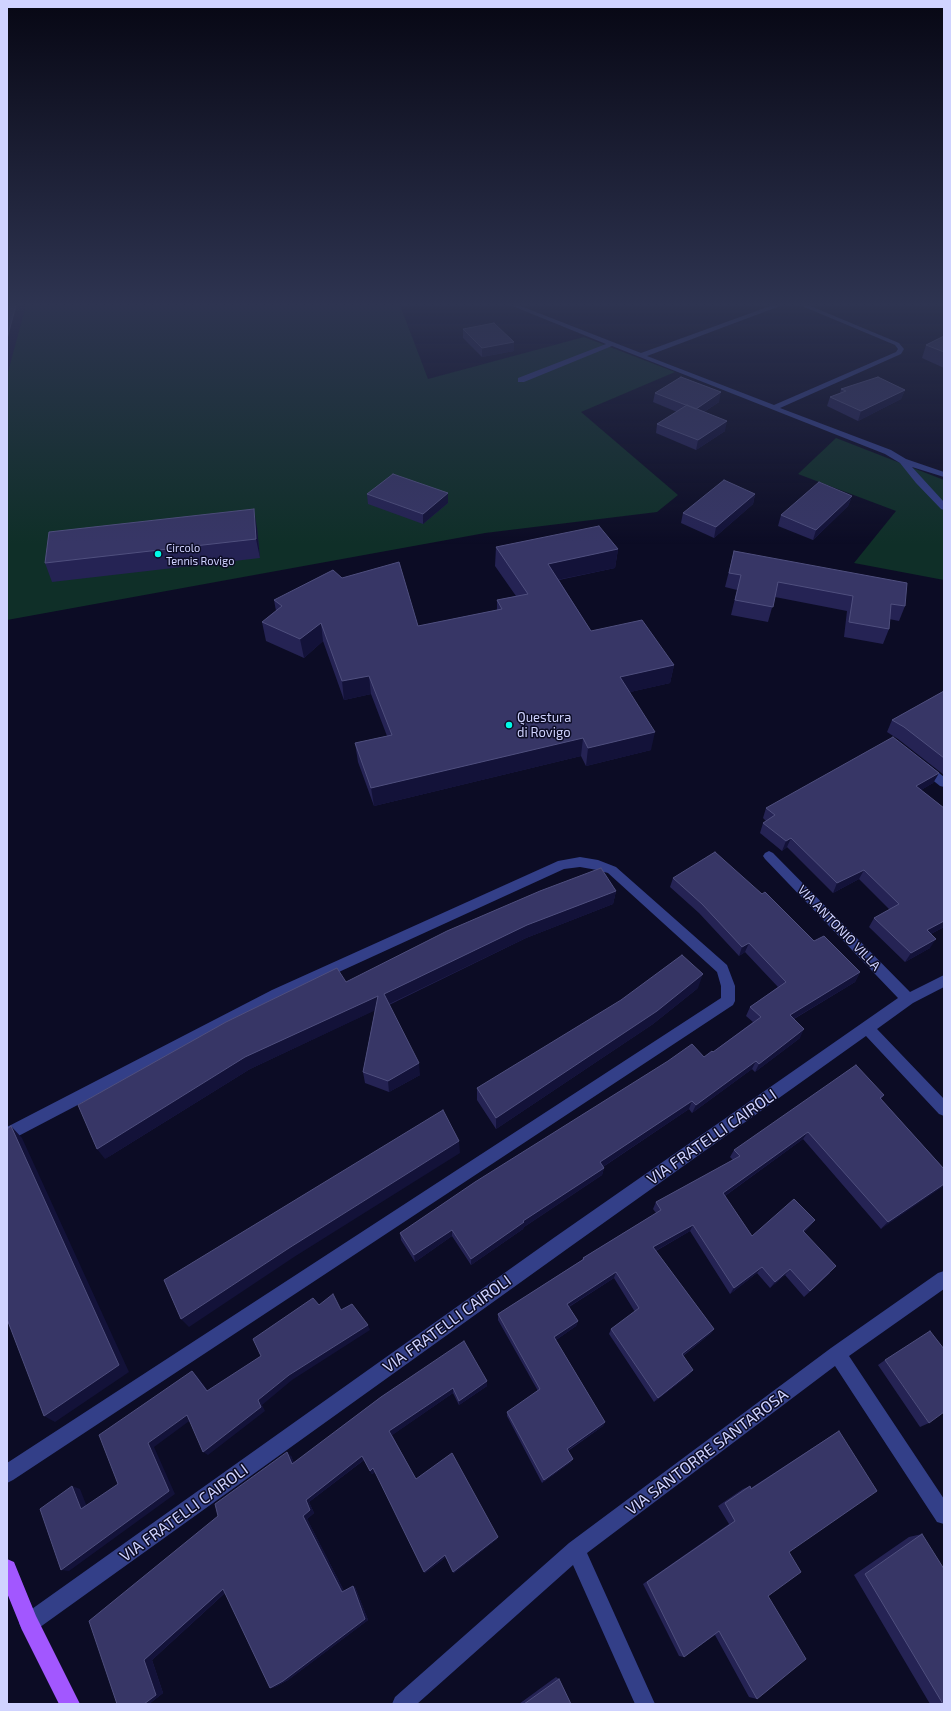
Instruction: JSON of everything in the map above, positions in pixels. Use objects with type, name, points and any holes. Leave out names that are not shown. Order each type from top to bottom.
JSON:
[{"type":"main road","points":[[7,1569],[29,1623],[65,1702]]},
{"type":"street","points":[[714,385],[944,475]]},
{"type":"street","points":[[774,408],[827,385]]},
{"type":"street","points":[[903,460],[919,481],[944,507]]},
{"type":"street","points":[[916,760],[944,783]]},
{"type":"street","name":"VIA ANTONIO VILLA","points":[[769,856],[908,999]]},
{"type":"street","points":[[7,1135],[277,994],[562,864],[580,862],[598,865],[612,870],[722,969],[728,986],[728,1001],[7,1474]]},
{"type":"street","points":[[944,980],[908,999],[867,1028],[944,1109]]},
{"type":"street","name":"VIA FRATELLI CAIROLI","points":[[29,1623],[561,1243],[867,1028]]},
{"type":"street","name":"VIA SANTORRE SANTAROSA","points":[[402,1704],[576,1550],[837,1354],[944,1279]]},
{"type":"street","points":[[837,1354],[944,1515]]},
{"type":"street","points":[[576,1550],[645,1704]]},
{"type":"green space","points":[[7,385],[645,385],[581,412],[678,495],[657,512],[485,533],[7,620]]},
{"type":"green space","points":[[836,438],[944,480],[944,580],[854,563],[896,511],[798,474]]},
{"type":"building","points":[[668,385],[702,385],[721,392],[696,409],[655,393]]},
{"type":"building","points":[[854,385],[894,385],[905,390],[861,411],[830,397],[846,391],[841,389]]},
{"type":"building","points":[[687,405],[727,421],[698,440],[657,424]]},
{"type":"building","points":[[393,474],[448,493],[423,514],[367,494]]},
{"type":"building","points":[[724,480],[755,494],[716,527],[683,513]]},
{"type":"building","points":[[819,482],[852,496],[816,530],[781,515]]},
{"type":"building","points":[[254,509],[256,539],[45,563],[49,532]]},
{"type":"building","name":"Questura di Rovigo","points":[[599,526],[618,549],[548,564],[591,631],[642,620],[674,665],[620,677],[655,732],[588,748],[583,738],[371,788],[355,743],[392,735],[369,676],[342,681],[321,623],[300,639],[262,622],[282,606],[274,600],[333,570],[342,578],[399,562],[418,626],[502,609],[497,600],[528,594],[496,547]]},
{"type":"building","points":[[734,551],[907,583],[905,606],[891,604],[889,629],[849,622],[853,596],[778,582],[773,607],[735,600],[741,575],[729,573]]},
{"type":"building","points":[[944,691],[944,758],[904,727],[892,720]]},
{"type":"building","points":[[893,737],[939,773],[916,786],[944,808],[944,921],[927,930],[936,939],[911,953],[874,918],[899,904],[864,870],[837,883],[791,838],[786,841],[763,823],[775,815],[766,808]]},
{"type":"building","points":[[715,852],[762,894],[765,892],[814,941],[824,936],[860,972],[790,1015],[804,1029],[759,1064],[756,1061],[696,1105],[692,1101],[600,1162],[604,1168],[523,1221],[524,1222],[471,1259],[452,1230],[414,1255],[400,1233],[475,1182],[668,1061],[692,1044],[704,1057],[761,1017],[750,1007],[786,982],[749,943],[742,947],[702,904],[673,878]]},
{"type":"building","points":[[601,868],[616,891],[527,925],[384,994],[419,1063],[388,1081],[363,1072],[378,996],[245,1057],[97,1149],[78,1105],[226,1022],[337,968],[346,982],[447,931],[540,891]]},
{"type":"building","points":[[682,955],[703,974],[657,1011],[496,1118],[477,1088],[621,1000]]},
{"type":"building","points":[[856,1065],[884,1095],[880,1098],[944,1169],[944,1184],[888,1222],[808,1132],[723,1193],[752,1236],[794,1199],[815,1220],[803,1231],[836,1266],[810,1291],[790,1269],[775,1282],[762,1267],[734,1288],[693,1225],[653,1247],[714,1329],[682,1354],[693,1370],[658,1398],[611,1329],[639,1308],[616,1272],[567,1304],[578,1321],[554,1337],[605,1422],[567,1449],[573,1459],[544,1480],[507,1412],[540,1389],[498,1314],[584,1259],[583,1258],[661,1210],[656,1202],[740,1156],[734,1150]]},
{"type":"building","points":[[443,1110],[459,1141],[289,1248],[181,1319],[164,1280]]},
{"type":"building","points":[[11,1126],[119,1365],[44,1416],[7,1319],[7,1129]]},
{"type":"building","points":[[333,1294],[341,1310],[352,1304],[368,1325],[289,1375],[258,1400],[261,1407],[203,1452],[187,1415],[148,1443],[169,1491],[61,1570],[40,1509],[72,1486],[81,1509],[118,1484],[99,1435],[192,1371],[207,1391],[261,1356],[253,1339],[313,1298],[319,1305]]},
{"type":"building","points":[[930,1331],[944,1349],[944,1412],[929,1423],[885,1360]]},
{"type":"building","points":[[464,1341],[487,1381],[459,1401],[453,1388],[389,1431],[416,1479],[452,1453],[498,1537],[453,1572],[445,1555],[424,1572],[373,1468],[370,1471],[362,1456],[306,1500],[310,1510],[303,1516],[342,1592],[353,1586],[365,1619],[283,1681],[270,1688],[223,1589],[144,1660],[156,1695],[144,1704],[117,1704],[89,1621],[218,1516],[215,1504],[287,1452],[292,1464],[381,1397]]},
{"type":"building","points":[[839,1431],[877,1491],[789,1552],[801,1572],[768,1596],[806,1659],[757,1699],[719,1631],[684,1657],[647,1582],[735,1521],[725,1503],[750,1486],[751,1489]]},
{"type":"building","points":[[922,1534],[944,1569],[944,1704],[865,1574]]},
{"type":"building","points":[[559,1679],[571,1704],[524,1704]]},
{"type":"place","name":"Circolo Tennis Rovigo","points":[[158,554]]},
{"type":"place","name":"Questura di Rovigo","points":[[509,725]]}]
